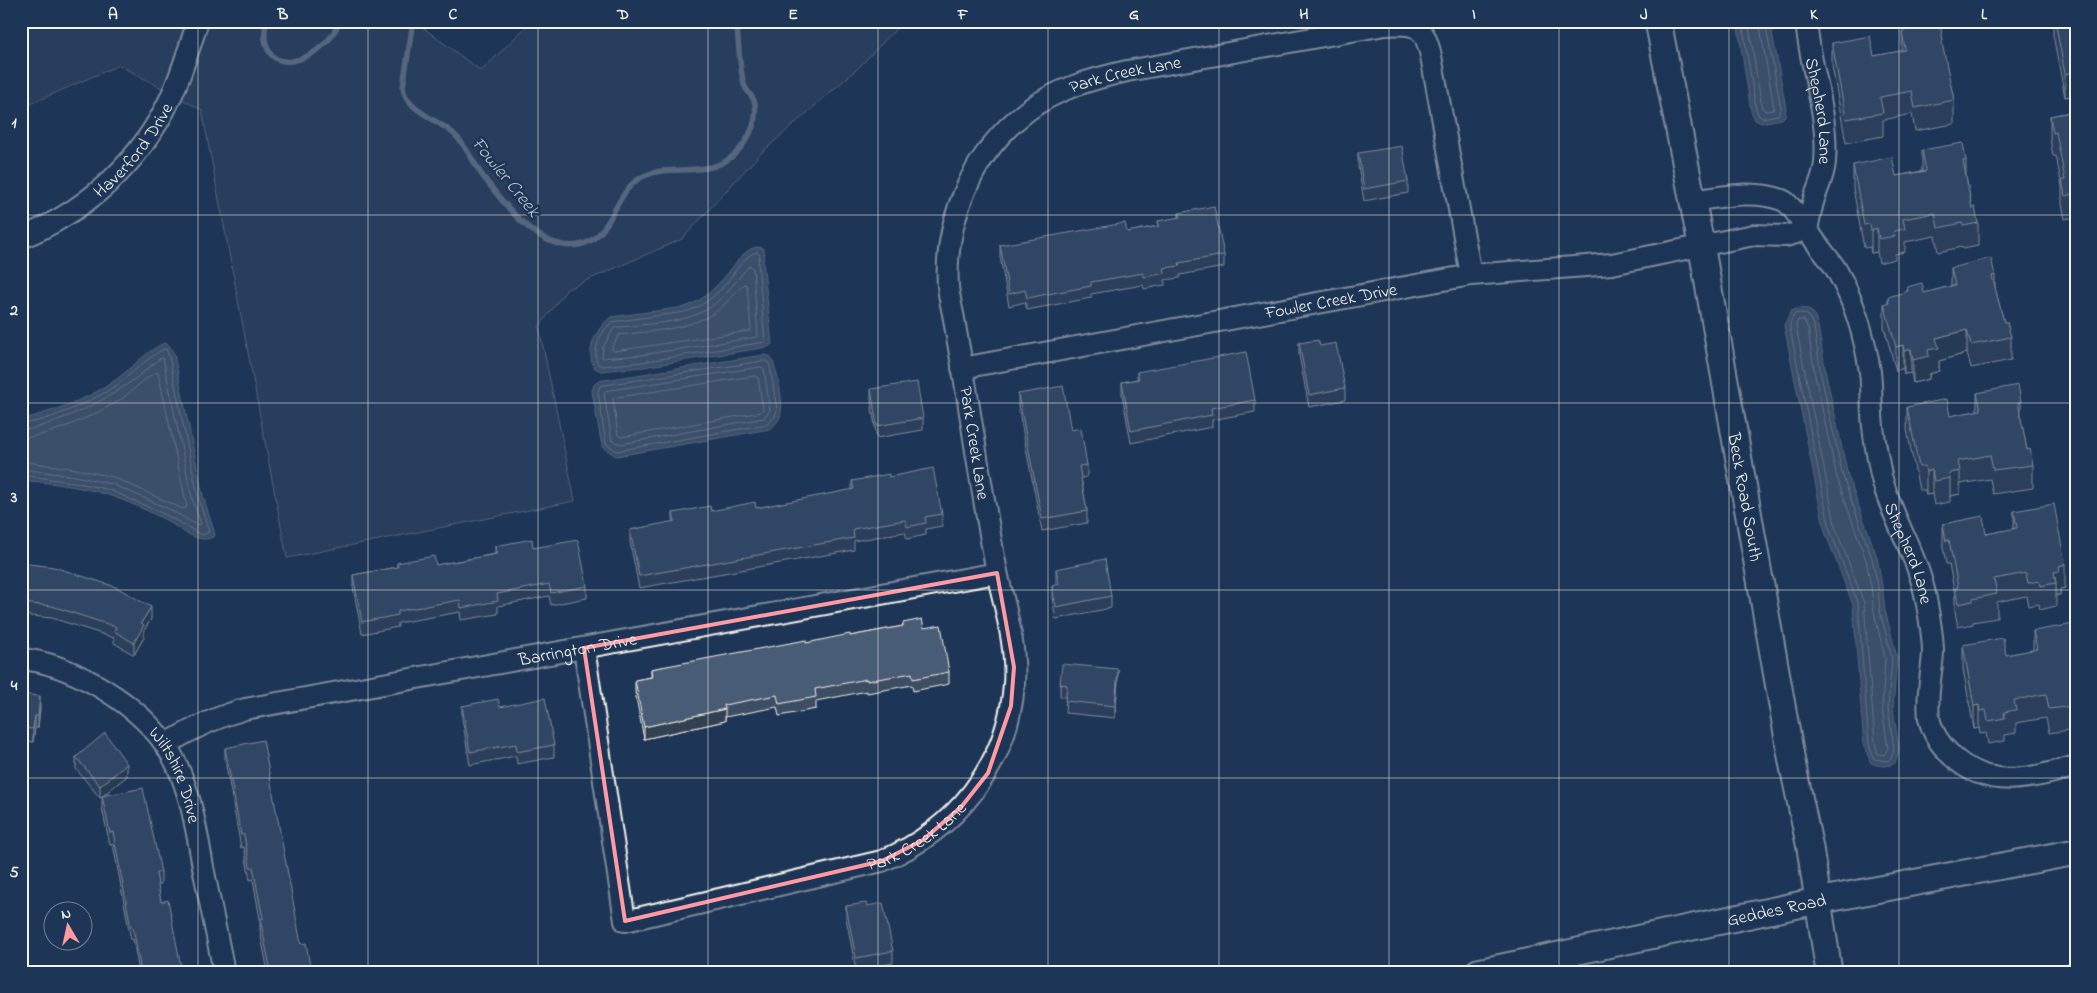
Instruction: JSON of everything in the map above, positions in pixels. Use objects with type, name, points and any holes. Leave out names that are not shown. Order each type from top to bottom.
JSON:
[{"type":"main road","name":"Beck Road South","points":[[1658,21],[1701,245],[1792,762],[1810,848],[1829,972]]},
{"type":"main road","name":"Geddes Road","points":[[1478,972],[1817,901],[2076,852]]},
{"type":"street","name":"Haverford Drive","points":[[21,238],[56,222],[78,208],[98,193],[127,165],[164,111],[174,89],[198,21]]},
{"type":"street","name":"Shepherd Lane","points":[[1806,21],[1809,51],[1825,122],[1826,138],[1825,164],[1807,230]]},
{"type":"street","name":"Park Creek Lane","points":[[584,648],[626,921],[882,860],[901,853],[943,826],[962,806],[988,773],[999,746],[1011,706],[1014,667],[1012,643],[997,573],[948,287],[952,230],[958,207],[968,186],[996,140],[1028,110],[1076,85],[1127,72],[1385,25],[1407,23],[1420,28],[1428,40],[1471,275]]},
{"type":"street","name":"Shepherd Lane","points":[[1692,201],[1757,193],[1785,201],[1837,270],[1850,299],[1866,350],[1871,375],[1875,441],[1882,477],[1890,503],[1913,557],[1926,597],[1933,650],[1928,702],[1930,719],[1935,735],[1956,761],[1976,774],[1993,778],[2012,779],[2076,766]]},
{"type":"street","points":[[1701,245],[1754,235],[1786,236],[1807,230]]},
{"type":"street","name":"Fowler Creek Drive","points":[[962,368],[1471,275],[1612,264],[1701,245]]},
{"type":"street","name":"Barrington Drive","points":[[165,745],[195,726],[246,709],[997,573]]},
{"type":"street","name":"Wiltshire Drive","points":[[21,659],[78,675],[104,689],[132,710],[165,745],[190,802],[224,972]]},
{"type":"highlighted area","points":[[997,573],[1014,667],[1011,706],[988,773],[962,806],[923,840],[882,861],[625,921],[584,648]]},
{"type":"shaded area","points":[[21,21],[414,21],[481,71],[532,21],[904,21],[857,69],[760,154],[682,239],[567,289],[539,327],[575,501],[287,558],[202,110],[119,65],[21,108]]},
{"type":"water","points":[[1737,21],[1770,21],[1786,108],[1785,116],[1782,119],[1761,123],[1755,120],[1751,111]]},
{"type":"water","points":[[756,247],[763,248],[765,253],[763,261],[772,344],[768,347],[643,367],[601,371],[595,368],[591,355],[593,341],[601,327],[611,317],[690,305],[708,293],[724,278],[745,253]]},
{"type":"water","points":[[1800,308],[1808,309],[1814,314],[1818,326],[1826,374],[1848,476],[1877,557],[1885,610],[1897,657],[1893,708],[1899,750],[1895,763],[1886,766],[1871,763],[1864,746],[1853,605],[1825,532],[1784,325],[1791,311]]},
{"type":"water","points":[[164,343],[169,345],[174,354],[203,496],[215,536],[209,539],[189,535],[164,519],[108,495],[76,487],[21,480],[21,420],[57,409],[93,394],[114,381],[157,346]]},
{"type":"water","points":[[764,355],[770,356],[773,361],[778,377],[782,404],[780,417],[770,429],[616,456],[602,447],[592,391],[598,381]]},
{"type":"water","points":[[2076,962],[2076,972],[2023,972],[2034,971]]},
{"type":"building","points":[[2055,21],[2076,21],[2076,71],[2065,74]]},
{"type":"building","points":[[1940,24],[1954,100],[1915,108],[1912,91],[1880,97],[1883,113],[1846,119],[1832,43],[1870,36],[1874,56],[1905,50],[1902,31]]},
{"type":"building","points":[[2076,111],[2076,194],[2065,196],[2062,180],[2065,180],[2056,132],[2053,133],[2050,116]]},
{"type":"building","points":[[1963,143],[1966,160],[1963,161],[1972,208],[1975,207],[1978,223],[1963,226],[1962,223],[1938,228],[1935,213],[1903,219],[1905,229],[1894,231],[1895,236],[1879,239],[1877,228],[1871,230],[1870,224],[1864,225],[1853,165],[1892,157],[1896,176],[1926,171],[1922,150]]},
{"type":"building","points":[[1402,146],[1408,181],[1364,189],[1358,153]]},
{"type":"building","points":[[1214,206],[1224,255],[1179,263],[1180,266],[1164,268],[1165,273],[1144,277],[1143,273],[1091,282],[1091,286],[1027,298],[1025,290],[1009,294],[1000,245],[1125,223],[1127,232],[1159,226],[1158,221],[1180,217],[1179,213]]},
{"type":"building","points":[[1991,258],[1995,275],[1992,276],[2004,322],[2007,322],[2011,337],[1971,345],[1967,330],[1936,338],[1939,348],[1928,350],[1929,356],[1913,360],[1911,349],[1904,351],[1903,345],[1896,347],[1884,304],[1889,303],[1888,297],[1908,291],[1907,287],[1922,283],[1924,293],[1955,285],[1951,268]]},
{"type":"building","points":[[1318,340],[1320,346],[1336,343],[1345,388],[1309,395],[1299,343]]},
{"type":"building","points":[[1246,352],[1255,400],[1211,408],[1212,415],[1131,431],[1122,382],[1139,379],[1137,372]]},
{"type":"building","points":[[917,382],[923,418],[877,426],[871,389]]},
{"type":"building","points":[[2018,385],[2021,402],[2018,402],[2027,450],[2030,449],[2033,465],[1993,470],[1990,455],[1958,461],[1960,471],[1949,473],[1950,478],[1934,481],[1932,470],[1926,472],[1925,466],[1919,467],[1907,407],[1947,399],[1950,416],[1981,410],[1977,393]]},
{"type":"building","points":[[1063,386],[1071,430],[1081,428],[1087,465],[1079,466],[1087,511],[1042,519],[1018,394]]},
{"type":"building","points":[[933,468],[942,514],[925,517],[926,523],[907,527],[905,520],[853,529],[854,538],[639,576],[630,530],[675,521],[673,513],[710,506],[711,511],[755,502],[756,508],[854,489],[852,481],[889,474],[889,477]]},
{"type":"building","points":[[2054,504],[2065,564],[2059,566],[2060,571],[2054,572],[2056,583],[2040,586],[2039,581],[2028,583],[2026,573],[1994,579],[1997,594],[1958,604],[1955,588],[1958,588],[1949,540],[1946,541],[1943,524],[1983,516],[1986,534],[2017,528],[2014,511]]},
{"type":"building","points":[[532,539],[533,548],[578,540],[587,586],[551,593],[549,584],[497,594],[498,601],[461,608],[460,600],[398,611],[398,615],[362,622],[353,575],[398,567],[397,563],[434,556],[436,565],[497,554],[495,546]]},
{"type":"building","points":[[1105,559],[1111,596],[1056,607],[1052,586],[1059,584],[1056,569]]},
{"type":"building","points":[[21,563],[54,567],[116,587],[151,607],[141,623],[144,625],[134,643],[114,631],[116,627],[52,606],[21,603]]},
{"type":"building","points":[[922,619],[924,628],[941,625],[949,672],[913,679],[912,673],[867,681],[867,679],[815,689],[816,697],[779,704],[777,695],[724,705],[725,709],[644,727],[635,680],[652,677],[651,669],[806,640],[806,643],[850,634],[850,636],[903,626],[903,623]]},
{"type":"building","points":[[2074,624],[2076,635],[2076,641],[2074,642],[2076,652],[2076,706],[2049,709],[2046,694],[2014,700],[2016,710],[2004,712],[2005,718],[1988,721],[1986,710],[1980,711],[1979,705],[1974,706],[1963,645],[2003,638],[2006,655],[2037,649],[2033,631]]},
{"type":"building","points":[[1062,664],[1118,669],[1115,706],[1065,701],[1067,685],[1060,684]]},
{"type":"building","points":[[21,694],[40,696],[38,716],[35,716],[33,729],[21,728]]},
{"type":"building","points":[[545,698],[554,745],[517,752],[516,744],[470,752],[462,706],[498,699],[500,707]]},
{"type":"building","points":[[105,733],[127,764],[100,786],[76,757]]},
{"type":"building","points":[[263,740],[301,944],[306,943],[311,972],[271,972],[260,919],[263,919],[253,867],[250,867],[244,835],[241,835],[225,748]]},
{"type":"building","points":[[143,788],[161,872],[156,873],[161,902],[168,900],[182,972],[141,972],[113,832],[110,833],[102,796]]},
{"type":"building","points":[[866,903],[867,906],[883,903],[893,951],[856,958],[846,906]]},
{"type":"waterway","name":"Fowler Creek","points":[[267,21],[265,30],[266,44],[271,54],[278,60],[287,61],[306,57],[324,45],[340,21]]},
{"type":"waterway","name":"Fowler Creek","points":[[413,21],[403,87],[409,102],[458,138],[500,199],[523,223],[550,241],[564,245],[579,245],[591,241],[600,234],[626,191],[634,182],[644,176],[660,171],[703,169],[721,164],[744,143],[750,134],[753,124],[755,104],[746,89],[742,77],[737,28],[734,21]]}]
